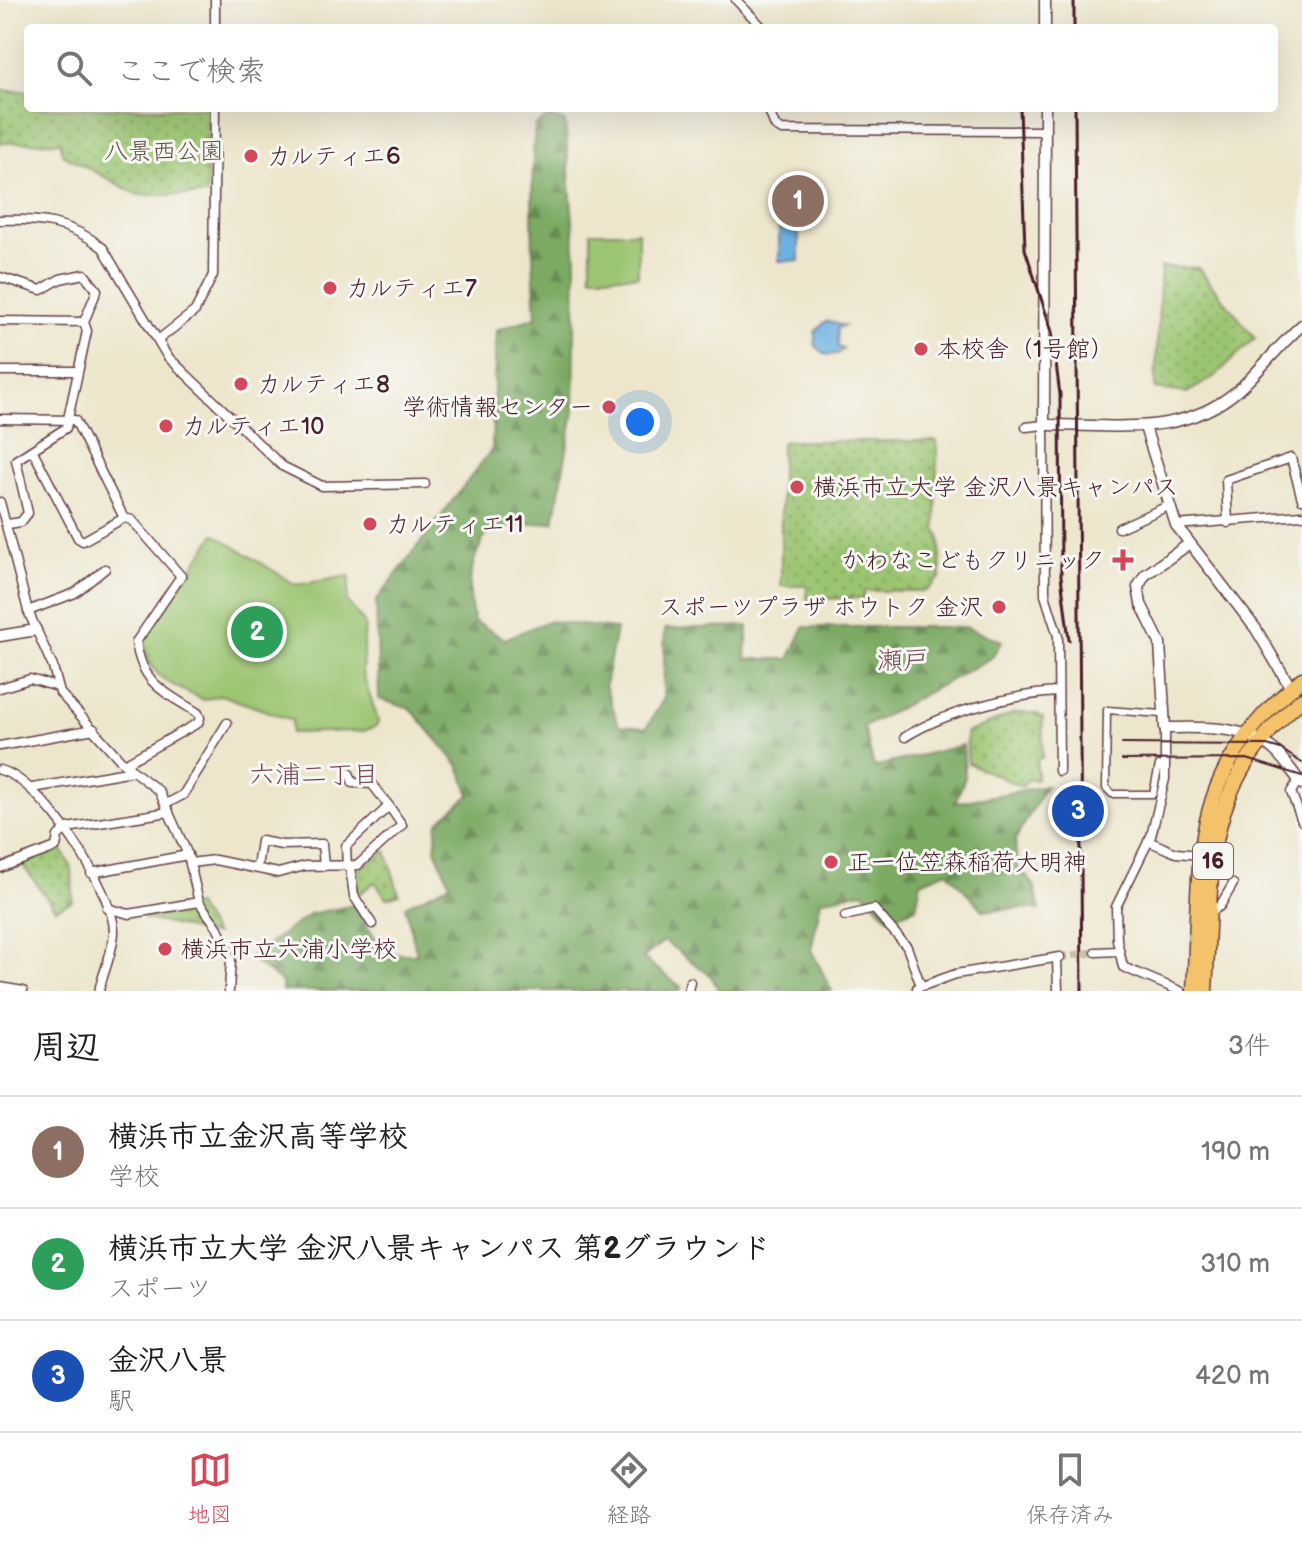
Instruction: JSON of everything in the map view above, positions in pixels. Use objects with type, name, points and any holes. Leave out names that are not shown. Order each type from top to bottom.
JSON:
[{"type":"highway","name":"16","points":[[1194,991],[1201,855],[1210,800],[1245,734],[1297,683]]},
{"type":"highway","name":"16","points":[[1205,991],[1209,913],[1220,819],[1237,775],[1259,741],[1302,699]]},
{"type":"street","points":[[215,0],[215,24]]},
{"type":"street","points":[[736,0],[759,24]]},
{"type":"street","points":[[1045,0],[1045,24]]},
{"type":"street","points":[[158,340],[190,317],[204,298],[213,275],[215,112]]},
{"type":"street","points":[[770,112],[775,126],[782,130],[1044,131]]},
{"type":"street","points":[[1045,112],[1045,595],[1058,636],[1059,771]]},
{"type":"street","points":[[0,220],[56,222],[88,236],[113,260],[167,356],[294,475],[336,487],[425,484]]},
{"type":"street","points":[[0,277],[29,290],[41,290],[60,279],[84,274],[97,290],[84,322],[87,331],[67,421],[61,433],[16,460],[26,519],[8,524]]},
{"type":"street","points":[[0,321],[84,322]]},
{"type":"street","points":[[1026,427],[1145,427],[1191,418],[1216,407],[1246,383],[1302,325]]},
{"type":"street","points":[[0,371],[77,371]]},
{"type":"street","points":[[0,419],[75,420],[124,518]]},
{"type":"street","points":[[1145,427],[1176,525],[1297,683]]},
{"type":"street","points":[[33,451],[78,538],[83,541],[124,518],[132,520],[181,576],[136,642],[139,662],[150,683],[198,713],[200,718],[198,723],[124,764]]},
{"type":"street","points":[[1228,523],[1226,480],[1291,458],[1302,499]]},
{"type":"street","points":[[0,502],[28,611],[58,687],[124,764],[159,791],[189,859],[199,902],[218,928],[231,960],[229,991]]},
{"type":"street","points":[[1119,528],[1168,506]]},
{"type":"street","points":[[1176,525],[1302,515]]},
{"type":"street","points":[[1180,991],[1123,967],[1116,907],[1148,841],[1165,779],[1160,643],[1141,604],[1138,587],[1145,575],[1189,544]]},
{"type":"street","points":[[28,611],[75,593],[105,569]]},
{"type":"street","points":[[0,636],[36,630]]},
{"type":"street","points":[[0,688],[30,679],[58,687]]},
{"type":"street","points":[[905,737],[927,723],[996,702],[1057,692]]},
{"type":"street","points":[[1159,765],[1153,794],[1112,794],[1106,788],[1107,710],[1162,714]]},
{"type":"street","points":[[0,868],[56,847],[58,836],[67,828],[167,808],[183,795],[227,723]]},
{"type":"street","points":[[1165,728],[1209,728],[1245,734],[1274,749],[1300,782],[1291,792],[1302,821]]},
{"type":"street","points":[[0,746],[94,729]]},
{"type":"street","points":[[0,770],[33,788],[67,828],[107,908],[114,934],[99,991]]},
{"type":"street","points":[[33,788],[133,771]]},
{"type":"street","points":[[91,873],[189,859],[215,860],[278,873],[358,865],[402,825],[372,784],[353,783],[349,773]]},
{"type":"street","points":[[372,924],[354,896],[346,846],[389,806]]},
{"type":"street","points":[[257,867],[261,841],[282,845],[322,844],[324,866]]},
{"type":"street","points":[[1148,841],[1176,853],[1201,855]]},
{"type":"street","points":[[1209,913],[1220,906],[1233,884]]},
{"type":"street","points":[[107,908],[129,914],[199,902]]},
{"type":"street","points":[[845,916],[874,909],[907,947],[919,989],[956,974],[1058,958],[1058,991]]},
{"type":"street","points":[[1096,952],[1119,951]]},
{"type":"street","points":[[0,987],[23,991]]},
{"type":"green space","name":"八景西公園","points":[[0,91],[24,91],[24,112],[208,112],[207,195],[138,195],[62,154],[61,142],[0,143]]},
{"type":"green space","points":[[550,117],[565,122],[576,260],[574,411],[554,522],[490,528],[471,573],[474,621],[505,639],[548,621],[616,629],[605,686],[619,725],[646,728],[663,700],[665,629],[748,626],[746,659],[789,659],[804,627],[965,627],[1002,641],[991,658],[864,727],[874,767],[963,745],[965,777],[955,803],[1046,786],[1015,840],[1017,866],[1034,885],[1040,910],[983,910],[947,871],[921,882],[916,908],[889,918],[863,891],[821,900],[811,950],[832,991],[719,991],[711,976],[664,941],[643,958],[681,987],[680,991],[282,991],[282,982],[249,958],[310,914],[354,905],[385,954],[417,954],[405,906],[450,884],[435,849],[438,822],[470,795],[459,766],[411,709],[379,699],[376,601],[492,449],[496,330],[536,317],[532,221],[535,125]]},
{"type":"green space","points":[[591,232],[638,232],[638,276],[591,276]]},
{"type":"green space","points":[[1161,267],[1198,268],[1255,338],[1215,376],[1187,393],[1155,389]]},
{"type":"green space","points":[[937,441],[936,529],[940,537],[941,577],[926,591],[864,591],[864,598],[807,599],[807,586],[781,586],[781,443]]},
{"type":"green space","points":[[215,534],[296,585],[350,576],[347,601],[365,624],[362,672],[378,720],[377,726],[364,731],[291,733],[292,720],[221,695],[203,700],[157,673],[144,640]]},
{"type":"green space","points":[[1015,713],[1035,713],[1043,717],[1042,758],[1037,759],[1037,780],[1028,779],[1022,787],[968,763],[966,733]]},
{"type":"green space","points":[[59,845],[72,868],[73,901],[55,909],[22,864]]},
{"type":"green space","points":[[386,851],[399,894],[387,898],[375,882],[357,895],[356,871]]},
{"type":"green space","points":[[196,905],[215,935],[143,918]]},
{"type":"water","points":[[779,226],[799,226],[799,261],[779,261]]},
{"type":"water","points":[[826,321],[844,326],[837,328],[838,347],[844,349],[837,354],[826,355],[815,345],[815,332]]},
{"type":"tunnel","points":[[1060,957],[1096,952]]},
{"type":"tram line","points":[[1122,744],[1267,745],[1281,749],[1302,763]]},
{"type":"tram line","points":[[1122,760],[1247,759],[1302,776]]},
{"type":"railway","points":[[1074,0],[1074,24]]},
{"type":"railway","points":[[1020,112],[1025,249],[1052,332],[1060,395],[1061,576],[1069,640]]},
{"type":"railway","points":[[1075,112],[1082,991]]},
{"type":"place","name":"カルティエ6","points":[[251,156]]},
{"type":"place","name":"横浜市立金沢高等学校","points":[[798,201]]},
{"type":"place","name":"カルティエ7","points":[[330,288]]},
{"type":"place","name":"本校舎（1号館）","points":[[921,349]]},
{"type":"place","name":"カルティエ8","points":[[241,384]]},
{"type":"place","name":"学術情報センター","points":[[609,407]]},
{"type":"place","name":"カルティエ10","points":[[166,426]]},
{"type":"place","name":"横浜市立大学 金沢八景キャンパス","points":[[797,487]]},
{"type":"place","name":"カルティエ11","points":[[370,524]]},
{"type":"place","name":"かわなこどもクリニック","points":[[1123,560]]},
{"type":"place","name":"スポーツプラザ ホウトク 金沢","points":[[999,607]]},
{"type":"place","name":"横浜市立大学 金沢八景キャンパス 第2グラウンド","points":[[257,632]]},
{"type":"place","name":"金沢八景","points":[[1078,811]]},
{"type":"place","name":"正一位笠森稲荷大明神","points":[[831,862]]},
{"type":"place","name":"横浜市立六浦小学校","points":[[165,949]]},
{"type":"district","name":"瀬戸","points":[[903,661]]},
{"type":"district","name":"六浦二丁目","points":[[314,775]]}]
